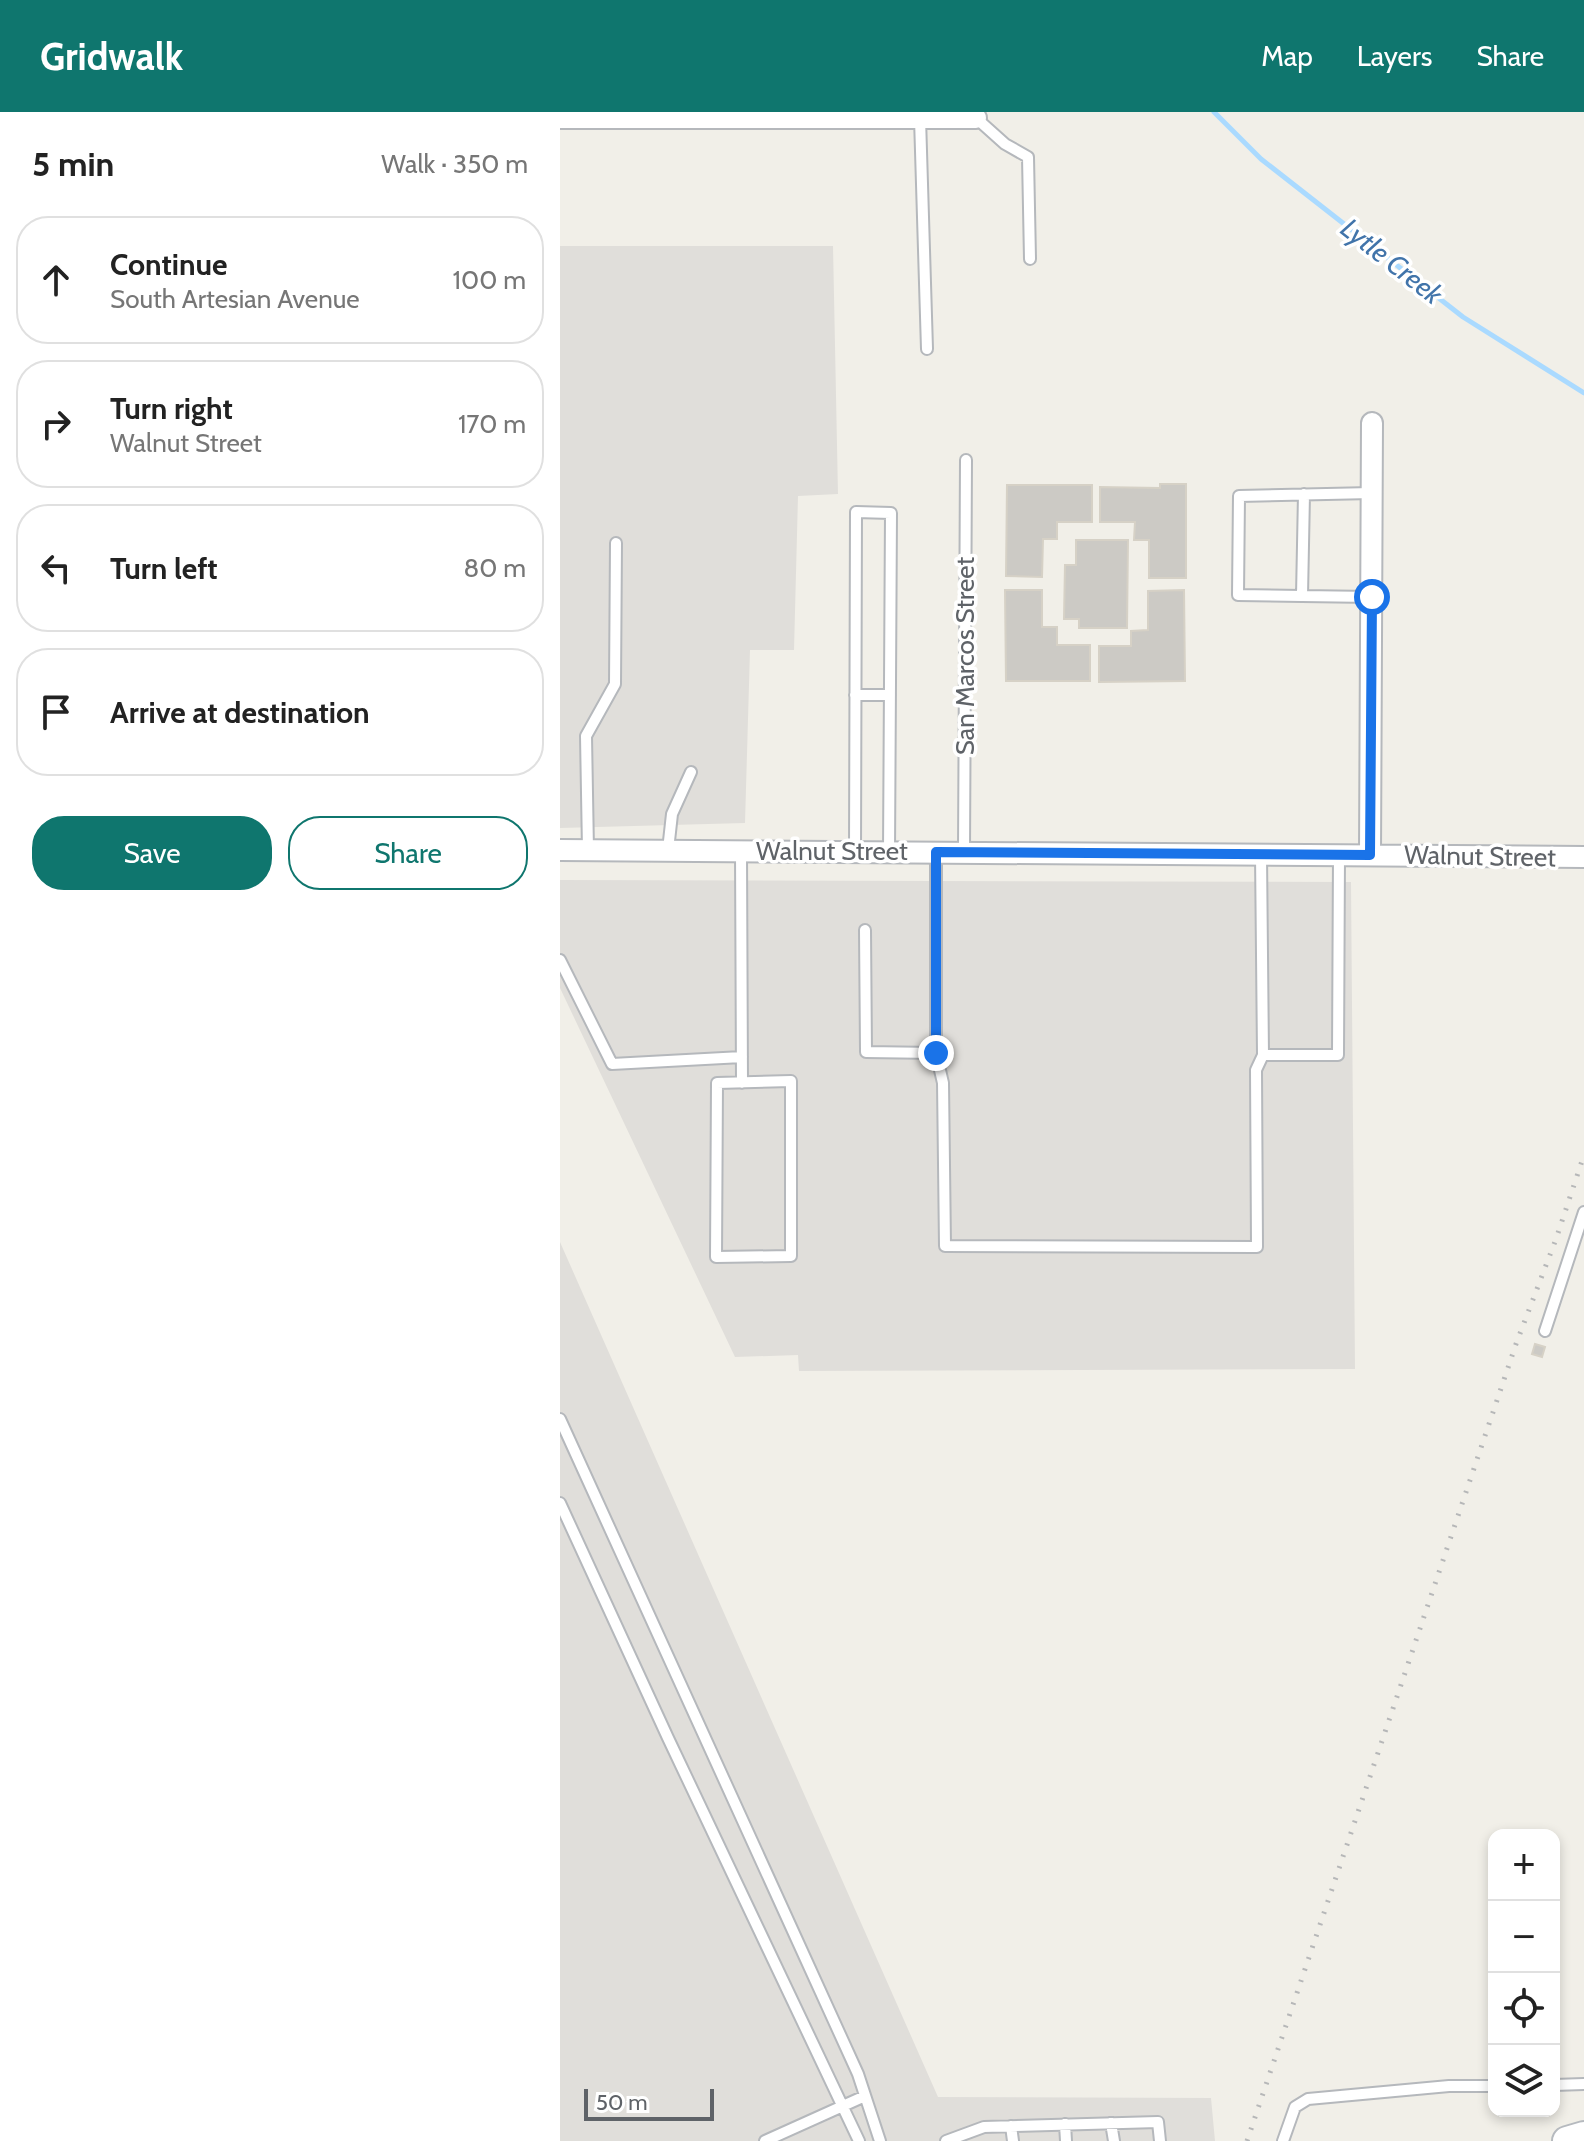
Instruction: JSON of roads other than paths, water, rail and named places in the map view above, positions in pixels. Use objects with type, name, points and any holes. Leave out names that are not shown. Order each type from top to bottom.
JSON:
[{"type":"main road","points":[[1567,2141],[1584,2136]]},
{"type":"street","points":[[560,118],[976,118]]},
{"type":"street","points":[[1370,855],[1372,423]]},
{"type":"street","name":"Walnut Street","points":[[560,850],[1584,857]]},
{"type":"lane","points":[[920,118],[927,349]]},
{"type":"lane","points":[[976,118],[1005,144],[1028,157],[1030,259]]},
{"type":"lane","name":"San Marcos Street","points":[[964,852],[966,460]]},
{"type":"lane","points":[[1372,493],[1239,496],[1238,595],[1372,597]]},
{"type":"lane","points":[[1302,596],[1304,494]]},
{"type":"lane","points":[[855,852],[856,512],[891,513],[889,852]]},
{"type":"lane","points":[[588,850],[586,736],[615,684],[616,543]]},
{"type":"lane","points":[[855,695],[890,695]]},
{"type":"lane","points":[[668,850],[672,814],[691,772]]},
{"type":"lane","points":[[741,851],[742,1083]]},
{"type":"lane","points":[[936,852],[936,1053],[943,1083],[945,1246],[1257,1247],[1256,1070],[1263,1055],[1261,854]]},
{"type":"lane","points":[[1263,1055],[1338,1055],[1339,855]]},
{"type":"lane","points":[[865,930],[866,1052],[936,1053]]},
{"type":"lane","points":[[560,960],[612,1064],[742,1057]]},
{"type":"lane","points":[[791,1081],[791,1256],[716,1257],[717,1083],[742,1083],[791,1081]]},
{"type":"lane","points":[[1545,1331],[1584,1212]]},
{"type":"lane","points":[[560,1419],[858,2074],[880,2141]]},
{"type":"lane","points":[[560,1503],[727,1865],[859,2141]]},
{"type":"lane","points":[[1560,2085],[1584,2084]]},
{"type":"lane","points":[[1283,2141],[1295,2107],[1308,2099],[1449,2086],[1488,2086]]},
{"type":"lane","points":[[765,2141],[865,2096]]},
{"type":"lane","points":[[946,2141],[984,2127],[1158,2122],[1160,2141]]},
{"type":"lane","points":[[1111,2123],[1114,2141]]},
{"type":"lane","points":[[1065,2124],[1066,2141]]},
{"type":"lane","points":[[1011,2126],[1013,2141]]},
{"type":"waterway","name":"Lytle Creek","points":[[1214,112],[1261,159],[1463,317],[1584,393]]},
{"type":"railway","points":[[1247,2141],[1516,1344],[1584,1155]]}]
